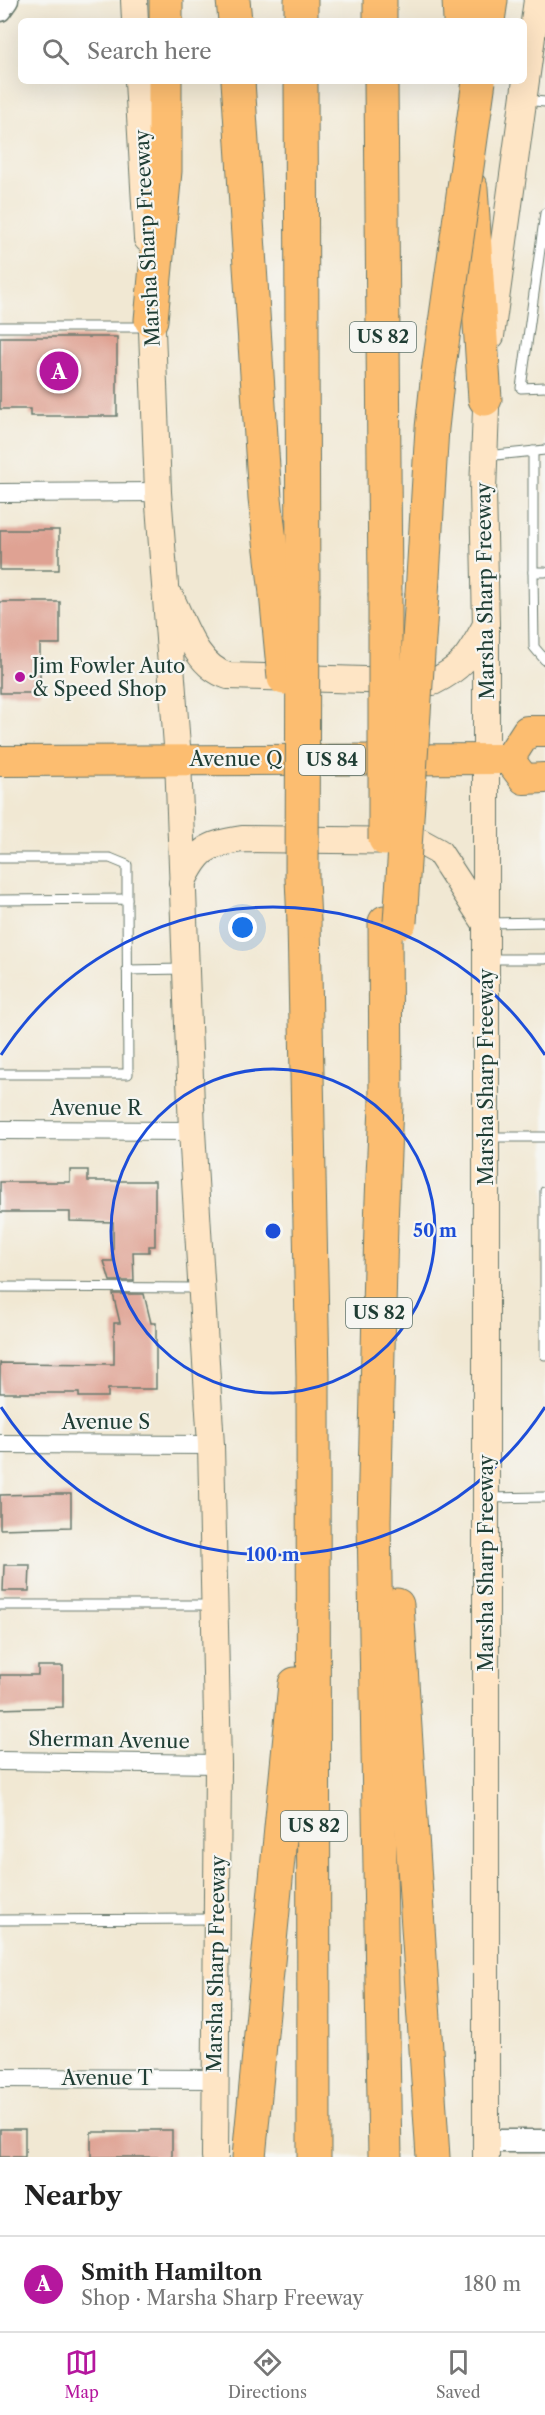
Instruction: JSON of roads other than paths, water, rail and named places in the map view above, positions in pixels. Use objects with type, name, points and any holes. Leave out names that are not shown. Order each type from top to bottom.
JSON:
[{"type":"highway","points":[[166,0],[166,18]]},
{"type":"highway","points":[[233,0],[235,18]]},
{"type":"highway","points":[[301,0],[301,18]]},
{"type":"highway","points":[[380,0],[380,18]]},
{"type":"highway","points":[[459,0],[460,18]]},
{"type":"highway","points":[[488,18],[491,0]]},
{"type":"highway","points":[[152,323],[165,171],[165,84]]},
{"type":"highway","points":[[238,84],[265,498],[289,593]]},
{"type":"highway","name":"US 82","points":[[301,84],[289,593],[304,922],[313,1364],[314,2157]]},
{"type":"highway","name":"US 82","points":[[381,84],[385,593],[393,922],[374,1521],[385,2157]]},
{"type":"highway","points":[[464,84],[485,399]]},
{"type":"highway","points":[[393,922],[422,594],[432,428],[479,84]]},
{"type":"highway","points":[[545,731],[527,731],[497,760],[524,779],[545,778]]},
{"type":"highway","name":"Avenue Q","points":[[0,760],[497,760]]},
{"type":"highway","points":[[249,2157],[313,1494]]},
{"type":"highway","points":[[374,1521],[395,1582],[433,2157]]},
{"type":"main road","points":[[134,0],[135,18]]},
{"type":"main road","name":"Marsha Sharp Freeway","points":[[486,2149],[486,924],[497,760],[486,625],[485,399],[492,325],[534,101],[537,0]]},
{"type":"main road","name":"Marsha Sharp Freeway","points":[[138,84],[152,323],[158,492],[178,759],[192,1131],[212,1444],[218,1764],[215,2157]]},
{"type":"main road","points":[[165,587],[205,663],[215,672],[228,676],[433,682],[455,671],[470,653],[486,625]]},
{"type":"main road","points":[[182,884],[192,862],[204,849],[224,842],[242,839],[419,841],[439,852],[486,924]]},
{"type":"street","points":[[0,10],[7,0]]},
{"type":"street","points":[[0,493],[158,492]]},
{"type":"street","name":"Avenue R","points":[[0,1130],[192,1131]]},
{"type":"street","name":"Avenue S","points":[[0,1444],[212,1444]]},
{"type":"street","name":"Sherman Avenue","points":[[0,1761],[218,1764]]},
{"type":"street","name":"Avenue T","points":[[0,2078],[215,2079]]},
{"type":"street","points":[[486,2149],[545,2141]]},
{"type":"lane","points":[[545,213],[521,388],[545,387]]},
{"type":"lane","points":[[0,327],[152,323]]},
{"type":"lane","points":[[484,456],[545,450]]},
{"type":"lane","points":[[533,451],[534,647],[545,660]]},
{"type":"lane","points":[[533,572],[545,572]]},
{"type":"lane","points":[[0,858],[111,858],[127,865],[128,1074],[0,1074]]},
{"type":"lane","points":[[0,900],[127,899]]},
{"type":"lane","points":[[486,924],[545,922]]},
{"type":"lane","points":[[486,959],[545,959]]},
{"type":"lane","points":[[127,970],[185,969]]},
{"type":"lane","points":[[486,1137],[545,1137]]},
{"type":"lane","points":[[545,1191],[545,1355]]},
{"type":"lane","points":[[0,1287],[202,1288]]},
{"type":"lane","points":[[486,1498],[545,1497]]},
{"type":"lane","points":[[0,1605],[215,1605]]},
{"type":"lane","points":[[0,1920],[216,1919]]},
{"type":"place","name":"Smith Hamilton","points":[[59,371]]},
{"type":"place","name":"Jim Fowler Auto & Speed Shop","points":[[20,677]]}]
